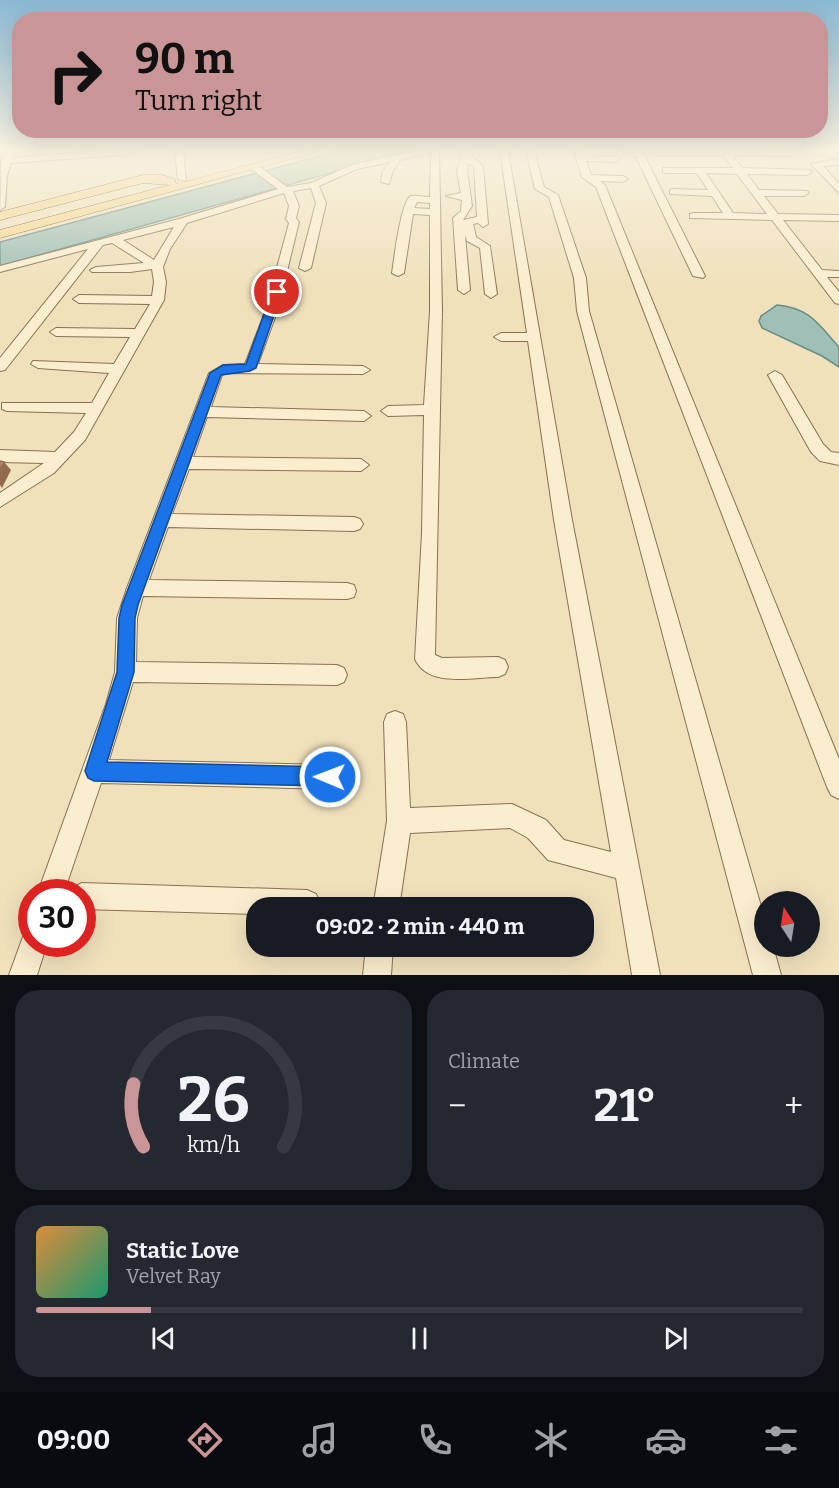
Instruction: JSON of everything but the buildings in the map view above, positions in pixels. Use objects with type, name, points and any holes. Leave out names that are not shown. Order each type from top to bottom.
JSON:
[{"type":"main road","points":[[0,216],[75,196]]},
{"type":"main road","points":[[0,228],[119,196]]},
{"type":"main road","points":[[0,234],[145,196]]},
{"type":"street","points":[[0,268],[183,221],[267,196]]},
{"type":"street","points":[[250,368],[271,312],[294,222],[291,219],[294,206],[289,196]]},
{"type":"street","points":[[305,268],[321,203],[319,196]]},
{"type":"street","points":[[435,196],[436,311],[431,410],[431,533],[425,658],[434,667],[442,668],[498,667]]},
{"type":"street","points":[[464,290],[458,218],[465,214],[468,206],[466,196]]},
{"type":"street","points":[[480,196],[482,221],[467,222],[471,239],[485,246],[491,294]]},
{"type":"street","points":[[512,196],[561,508],[646,975]]},
{"type":"street","points":[[553,196],[580,278],[583,311],[767,975]]},
{"type":"street","points":[[605,196],[717,485],[839,787]]},
{"type":"street","points":[[660,196],[699,276]]},
{"type":"street","points":[[717,196],[730,216]]},
{"type":"street","points":[[758,196],[839,300]]},
{"type":"street","points":[[398,273],[408,211],[413,199],[435,206]]},
{"type":"street","points":[[694,216],[839,218]]},
{"type":"street","points":[[155,266],[183,221]]},
{"type":"street","points":[[0,501],[61,458],[81,436],[158,300],[160,282],[155,266],[114,239]]},
{"type":"street","points":[[0,367],[99,243]]},
{"type":"street","points":[[137,254],[164,249]]},
{"type":"street","points":[[96,270],[155,266]]},
{"type":"street","points":[[819,273],[839,274]]},
{"type":"street","points":[[79,298],[158,300]]},
{"type":"street","points":[[56,332],[141,333]]},
{"type":"street","points":[[501,337],[535,337]]},
{"type":"street","points":[[38,364],[119,369]]},
{"type":"street","points":[[56,879],[94,771],[125,672],[127,618],[136,588],[216,373],[223,369],[250,368],[363,370]]},
{"type":"street","points":[[775,375],[817,448],[826,457],[837,460]]},
{"type":"street","points":[[7,406],[96,408]]},
{"type":"street","points":[[388,411],[431,410]]},
{"type":"street","points":[[202,412],[364,416]]},
{"type":"street","points":[[0,456],[61,458]]},
{"type":"street","points":[[182,463],[361,465]]},
{"type":"street","points":[[160,520],[354,524]]},
{"type":"street","points":[[136,588],[347,591]]},
{"type":"street","points":[[125,672],[337,675]]},
{"type":"street","points":[[388,897],[399,821],[396,722]]},
{"type":"street","points":[[94,771],[330,777]]},
{"type":"street","points":[[399,821],[512,816],[537,829],[557,851],[627,868]]},
{"type":"street","points":[[96,896],[246,901]]},
{"type":"street","points":[[23,975],[29,957]]},
{"type":"street","points":[[376,975],[378,957]]},
{"type":"water","points":[[170,196],[247,196],[0,266],[0,242]]},
{"type":"water","points":[[777,305],[798,310],[819,324],[839,347],[839,367],[822,356],[762,328],[759,321],[761,316]]},
{"type":"route","points":[[277,292],[250,368],[223,369],[216,373],[130,605],[127,618],[125,672],[117,704],[94,771],[330,777]]}]
